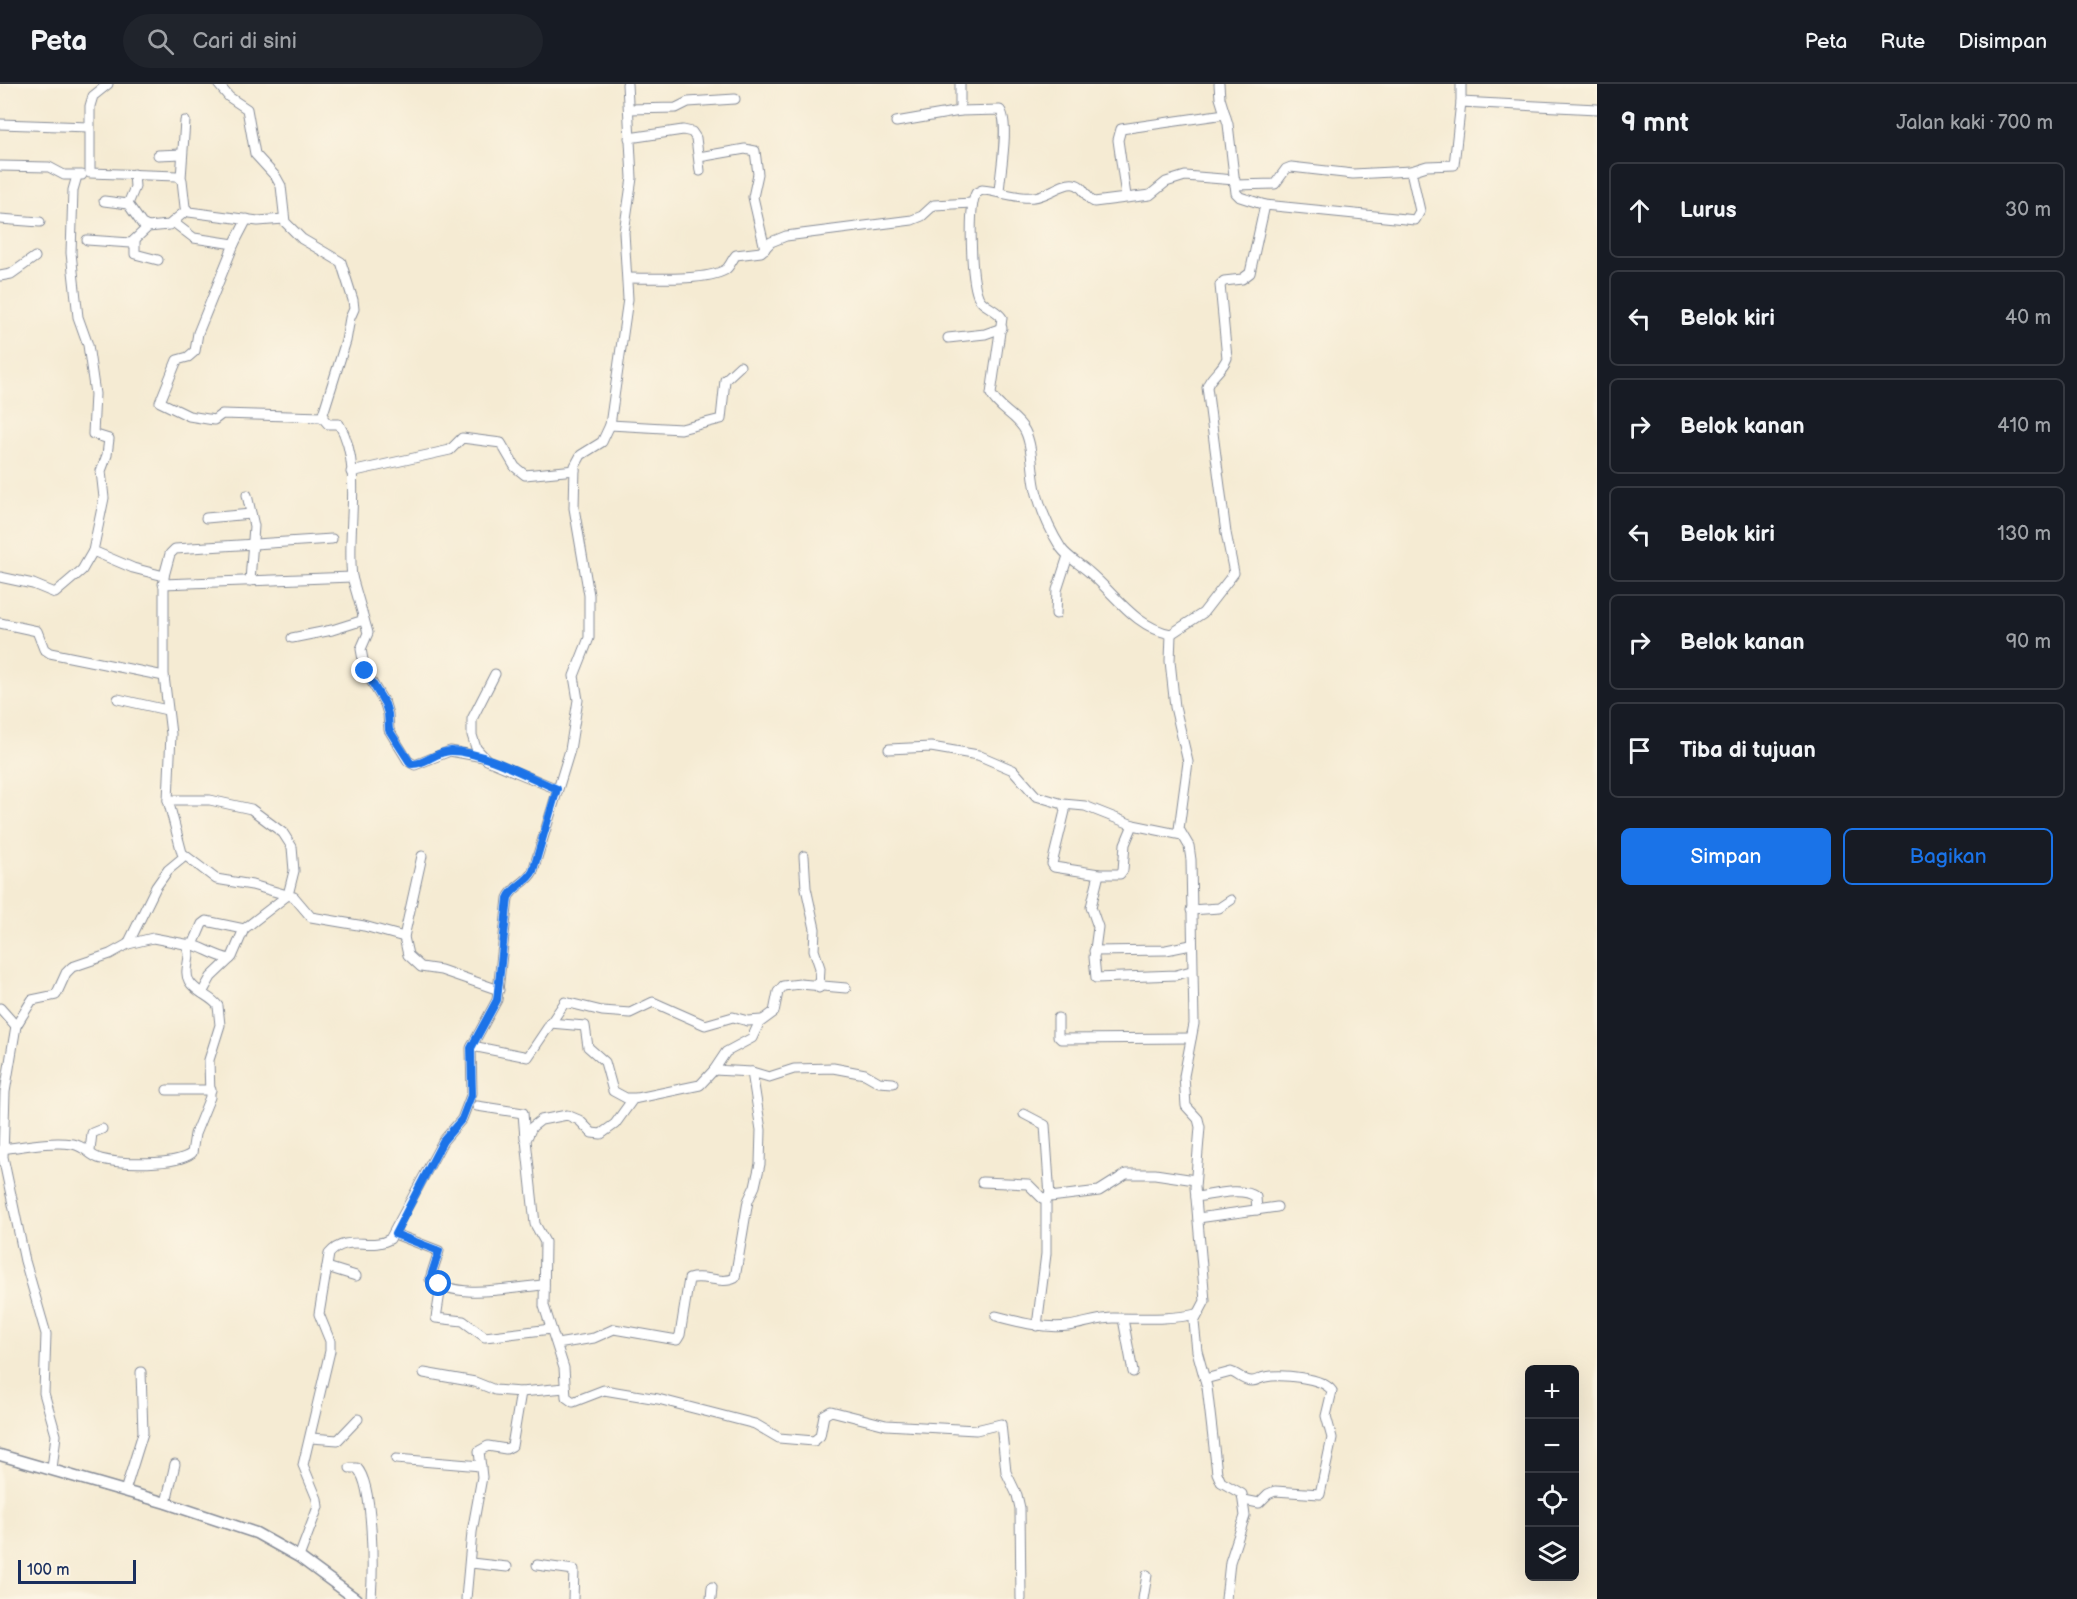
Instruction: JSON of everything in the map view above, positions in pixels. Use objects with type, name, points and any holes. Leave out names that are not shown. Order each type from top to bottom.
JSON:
[{"type":"street","points":[[90,173],[89,127],[92,99],[108,84]]},
{"type":"street","points":[[218,84],[229,97],[247,109],[255,154],[281,186],[284,219],[302,238],[341,262],[354,305],[346,341],[322,417],[324,423],[339,424],[341,427],[351,472],[352,577],[368,633],[361,649],[365,671],[385,704],[389,730],[408,761],[415,765],[450,751],[483,757],[557,789]]},
{"type":"street","points":[[299,1557],[318,1507],[314,1488],[303,1469],[330,1351],[330,1341],[319,1314],[329,1254],[334,1249],[354,1241],[382,1243],[395,1234],[438,1149],[462,1119],[472,1093],[472,1046],[495,1005],[499,990],[508,898],[513,890],[528,880],[533,871],[570,750],[578,700],[574,676],[588,645],[590,631],[589,596],[574,508],[575,470],[581,455],[602,442],[610,425],[628,278],[624,231],[632,178],[627,84]]},
{"type":"street","points":[[960,84],[960,111]]},
{"type":"street","points":[[1219,84],[1235,183],[1240,197],[1265,205],[1415,220],[1420,211],[1411,171]]},
{"type":"street","points":[[1172,634],[1149,627],[1068,556],[1051,529],[1037,495],[1026,433],[1021,424],[997,404],[991,394],[1002,328],[1000,314],[977,296],[973,268],[972,203],[978,191],[1031,198],[1052,193],[1064,184],[1072,183],[1081,187],[1088,199],[1094,202],[1126,196],[1150,195],[1166,182],[1185,176],[1235,183],[1275,183],[1286,169],[1291,167],[1353,174],[1411,171],[1427,166],[1454,165],[1461,84]]},
{"type":"street","points":[[629,109],[675,108],[688,102],[735,99]]},
{"type":"street","points":[[1461,102],[1597,109]]},
{"type":"street","points":[[896,122],[960,111],[996,109],[1002,112],[1003,148],[999,192]]},
{"type":"street","points":[[1126,196],[1118,140],[1121,129],[1225,114]]},
{"type":"street","points":[[185,121],[181,178],[187,210]]},
{"type":"street","points":[[0,124],[89,127]]},
{"type":"street","points":[[629,138],[688,130],[695,135],[700,171]]},
{"type":"street","points":[[699,157],[745,149],[755,151],[758,174],[753,197],[765,249]]},
{"type":"street","points":[[158,155],[182,154]]},
{"type":"street","points":[[0,166],[50,167],[64,174],[77,176],[90,173],[181,178]]},
{"type":"street","points":[[134,174],[135,187],[128,197],[128,204],[142,224],[148,227],[162,227],[173,222],[187,210],[265,222],[284,219]]},
{"type":"street","points":[[0,577],[33,584],[56,593],[82,570],[93,551],[104,498],[101,471],[109,439],[93,434],[95,394],[88,345],[78,316],[74,290],[71,246],[73,190],[77,176]]},
{"type":"street","points":[[105,201],[128,204]]},
{"type":"street","points":[[628,278],[687,278],[721,272],[728,268],[736,255],[756,254],[771,242],[786,236],[912,220],[922,216],[934,205],[972,203]]},
{"type":"street","points":[[1172,634],[1203,613],[1234,573],[1226,533],[1207,387],[1210,380],[1223,368],[1227,358],[1221,285],[1224,281],[1242,279],[1250,273],[1265,205]]},
{"type":"street","points":[[0,219],[40,222]]},
{"type":"street","points":[[247,219],[234,244],[198,333],[195,351],[188,357],[177,360],[160,402],[189,416],[214,420],[222,414],[322,417]]},
{"type":"street","points":[[173,222],[194,238],[234,244]]},
{"type":"street","points":[[87,240],[125,243],[135,240],[148,227]]},
{"type":"street","points":[[135,240],[137,256],[158,260]]},
{"type":"street","points":[[0,276],[11,274],[35,257]]},
{"type":"street","points":[[948,338],[985,334],[1002,328]]},
{"type":"street","points":[[610,425],[681,429],[721,419],[725,380],[740,366]]},
{"type":"street","points":[[351,472],[450,450],[462,438],[501,443],[514,467],[525,475],[575,470]]},
{"type":"street","points":[[247,495],[254,531],[250,581]]},
{"type":"street","points":[[206,518],[251,514]]},
{"type":"street","points":[[332,539],[251,546],[175,549],[170,554],[164,580],[164,676],[171,734],[168,800],[176,836],[185,856],[224,882],[252,885],[288,895],[298,900],[312,917],[364,926],[404,937]]},
{"type":"street","points":[[93,551],[164,580],[250,581],[352,577]]},
{"type":"street","points":[[1056,614],[1057,590],[1068,556]]},
{"type":"street","points":[[292,638],[332,630],[364,620]]},
{"type":"street","points":[[0,623],[37,631],[44,649],[50,653],[164,676]]},
{"type":"street","points":[[1172,634],[1170,661],[1174,707],[1188,762],[1179,829],[1190,854],[1194,1024],[1184,1076],[1186,1106],[1200,1121],[1195,1180],[1205,1301],[1196,1314],[1194,1322],[1197,1351],[1205,1379],[1218,1478],[1238,1489],[1244,1500],[1245,1516],[1230,1562],[1226,1599]]},
{"type":"street","points":[[483,757],[473,742],[471,725],[495,674]]},
{"type":"street","points":[[118,699],[168,710]]},
{"type":"street","points":[[889,749],[931,747],[978,755],[1013,770],[1036,796],[1063,804],[1085,806],[1133,825],[1182,836]]},
{"type":"street","points":[[168,800],[210,800],[251,809],[290,841],[294,865],[288,895],[263,917],[244,929],[230,959],[211,977],[202,993]]},
{"type":"street","points":[[1063,804],[1065,811],[1052,866],[1099,874],[1122,872],[1125,844],[1133,825]]},
{"type":"street","points":[[128,944],[156,887],[168,870],[185,856]]},
{"type":"street","points":[[422,856],[404,937],[408,955],[417,965],[499,990]]},
{"type":"street","points":[[804,856],[806,888],[816,934],[814,950],[820,968],[819,988]]},
{"type":"street","points":[[1099,874],[1091,907],[1098,927],[1094,951],[1097,979],[1176,975],[1191,971]]},
{"type":"street","points":[[1191,910],[1219,908],[1231,900]]},
{"type":"street","points":[[3,1149],[58,1143],[81,1146],[90,1150],[96,1157],[116,1162],[165,1162],[191,1155],[195,1134],[211,1090],[209,1060],[220,1023],[217,1003],[202,993],[187,976],[189,944],[206,921],[244,929]]},
{"type":"street","points":[[52,1469],[56,1438],[44,1393],[46,1334],[25,1261],[5,1172],[3,1149],[5,1092],[16,1026],[32,1000],[56,995],[66,973],[72,967],[110,954],[128,944],[153,938],[200,946],[208,954],[230,959]]},
{"type":"street","points":[[1094,951],[1166,950],[1191,945]]},
{"type":"street","points":[[550,1023],[585,1026],[588,1047],[605,1062],[613,1091],[626,1098],[638,1098],[700,1085],[708,1080],[731,1048],[752,1038],[762,1020],[774,1012],[778,992],[783,986],[800,984],[819,988],[846,988]]},
{"type":"street","points":[[472,1046],[528,1057],[565,1002],[602,1011],[630,1013],[653,1002],[705,1026],[734,1017],[748,1021],[762,1020]]},
{"type":"street","points":[[0,1008],[16,1026]]},
{"type":"street","points":[[1058,1018],[1058,1036],[1061,1039],[1191,1038]]},
{"type":"street","points":[[714,1070],[752,1072],[769,1077],[794,1069],[833,1068],[865,1074],[879,1082],[893,1083]]},
{"type":"street","points":[[557,1344],[594,1338],[614,1329],[677,1340],[680,1335],[690,1279],[696,1277],[727,1281],[735,1278],[748,1201],[755,1186],[760,1164],[761,1130],[752,1072]]},
{"type":"street","points":[[167,1090],[211,1090]]},
{"type":"street","points":[[526,1140],[532,1127],[541,1120],[567,1116],[579,1120],[592,1133],[601,1134],[615,1124],[630,1102],[638,1098]]},
{"type":"street","points":[[477,1106],[523,1113],[535,1224],[545,1242],[544,1306],[564,1368],[565,1388],[570,1402],[586,1399],[599,1390],[658,1399],[755,1424],[779,1438],[814,1441],[818,1438],[824,1415],[831,1412],[886,1425],[976,1430],[1000,1424],[1006,1472],[1017,1494],[1020,1508],[1021,1599]]},
{"type":"street","points":[[1024,1114],[1045,1125],[1048,1197],[1046,1254],[1037,1326]]},
{"type":"street","points":[[90,1150],[92,1133],[102,1129]]},
{"type":"street","points":[[982,1182],[1028,1184],[1040,1197],[1048,1197],[1099,1191],[1126,1174],[1155,1174],[1195,1180]]},
{"type":"street","points":[[1196,1197],[1251,1194],[1256,1197],[1257,1210]]},
{"type":"street","points":[[1198,1218],[1277,1207]]},
{"type":"street","points":[[395,1234],[439,1251],[430,1279],[441,1286],[462,1291],[544,1285]]},
{"type":"street","points":[[327,1268],[356,1276]]},
{"type":"street","points":[[441,1286],[436,1318],[463,1321],[485,1337],[551,1329]]},
{"type":"street","points":[[996,1316],[1037,1326],[1064,1326],[1097,1319],[1150,1317],[1167,1320],[1196,1314]]},
{"type":"street","points":[[1123,1319],[1133,1372]]},
{"type":"street","points":[[125,1491],[143,1433],[141,1372]]},
{"type":"street","points":[[1205,1379],[1231,1372],[1242,1379],[1253,1381],[1266,1377],[1296,1376],[1329,1386],[1332,1391],[1326,1416],[1332,1438],[1320,1494],[1275,1491],[1259,1503],[1244,1500]]},
{"type":"street","points":[[424,1373],[475,1382],[495,1390],[521,1392],[565,1388]]},
{"type":"street","points":[[466,1599],[472,1532],[482,1477],[478,1455],[484,1446],[506,1449],[513,1444],[521,1392]]},
{"type":"street","points":[[311,1438],[338,1440],[358,1419]]},
{"type":"street","points":[[0,1455],[166,1503],[256,1533],[299,1557],[356,1599]]},
{"type":"street","points":[[396,1459],[481,1466]]},
{"type":"street","points":[[166,1503],[175,1464]]},
{"type":"street","points":[[350,1468],[357,1468],[363,1474],[366,1497],[371,1512],[371,1599]]},
{"type":"street","points":[[471,1563],[507,1567]]},
{"type":"street","points":[[537,1565],[574,1570],[573,1599]]},
{"type":"street","points":[[1143,1599],[1147,1575]]},
{"type":"street","points":[[711,1599],[712,1587]]},
{"type":"route","points":[[365,671],[385,704],[389,730],[401,752],[411,764],[415,765],[445,752],[455,752],[483,757],[557,789],[550,819],[531,876],[513,890],[508,898],[498,972],[498,996],[471,1048],[473,1076],[472,1093],[468,1104],[462,1119],[438,1149],[395,1234],[439,1251],[430,1279],[439,1284]]}]
